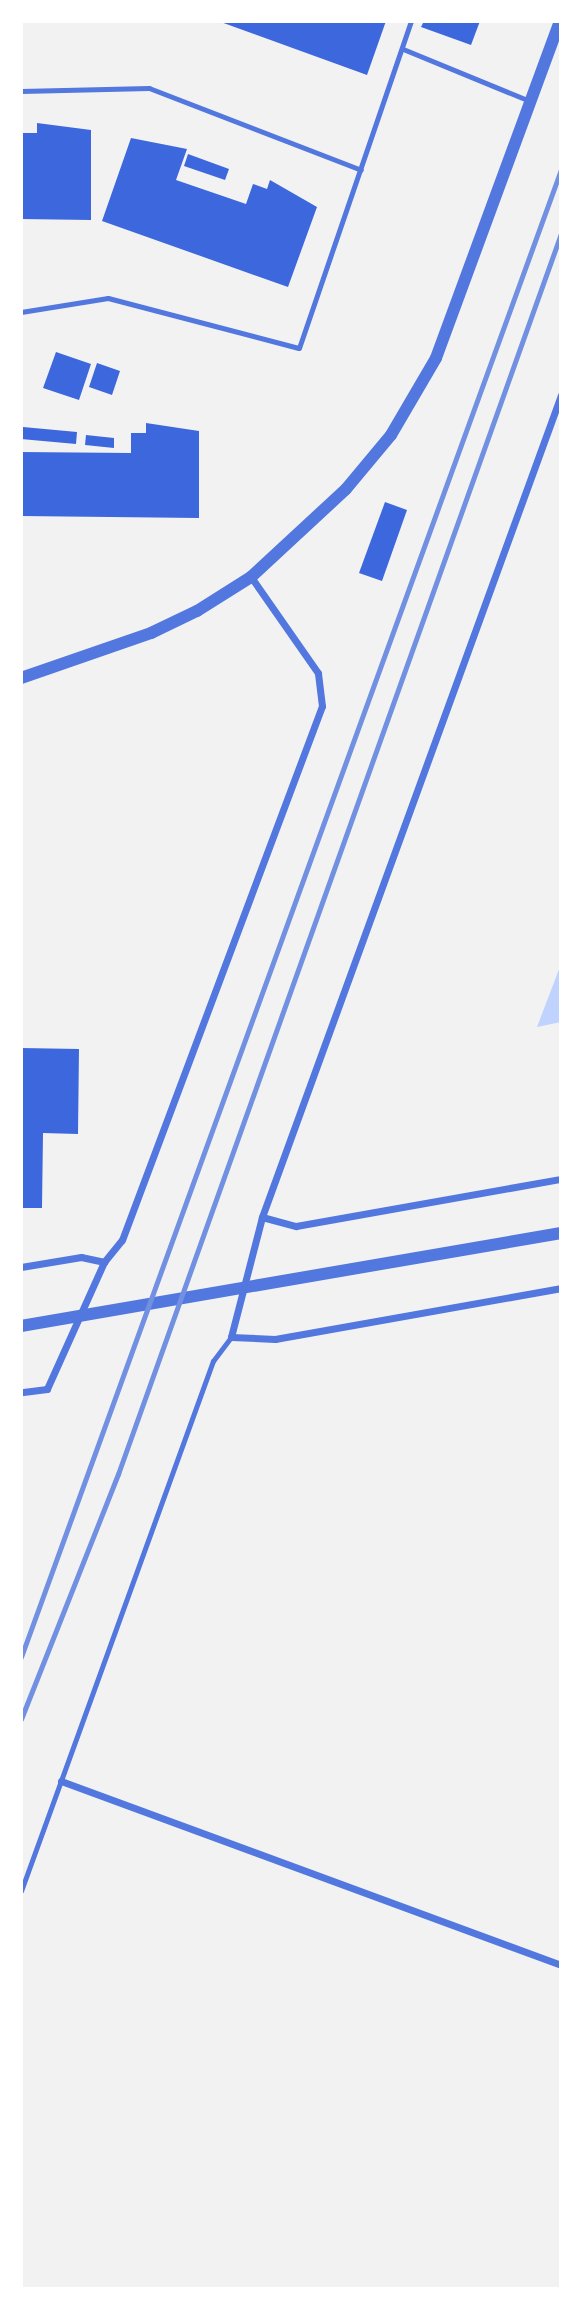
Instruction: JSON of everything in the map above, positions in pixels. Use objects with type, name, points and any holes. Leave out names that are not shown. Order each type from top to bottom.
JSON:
[{"type":"street","points":[[21,678],[151,633],[197,611],[251,576],[346,489],[391,435],[436,358],[559,21]]},
{"type":"street","points":[[561,395],[262,1217],[231,1337],[275,1339],[561,1288]]},
{"type":"street","points":[[21,1392],[47,1389],[104,1262],[122,1240],[322,706],[318,673],[251,576]]},
{"type":"street","points":[[262,1217],[296,1226],[561,1179]]},
{"type":"street","points":[[21,1326],[561,1233]]},
{"type":"street","points":[[21,1267],[81,1257],[104,1262]]},
{"type":"street","points":[[61,1781],[561,1965]]},
{"type":"lane","points":[[21,312],[108,298],[299,348],[404,49],[411,21]]},
{"type":"lane","points":[[404,49],[530,102]]},
{"type":"lane","points":[[21,91],[149,88],[361,170]]},
{"type":"lane","points":[[21,1891],[213,1362],[231,1337]]},
{"type":"water","points":[[561,964],[561,1022],[537,1027]]},
{"type":"building","points":[[218,21],[386,21],[367,75]]},
{"type":"building","points":[[424,21],[480,21],[471,45],[421,27]]},
{"type":"building","points":[[37,123],[91,130],[91,220],[21,219],[23,133],[37,133]]},
{"type":"building","points":[[131,138],[187,149],[176,180],[246,204],[253,184],[267,189],[270,180],[317,207],[288,287],[102,221]]},
{"type":"building","points":[[188,154],[229,169],[225,180],[184,166]]},
{"type":"building","points":[[56,352],[91,364],[79,400],[43,388]]},
{"type":"building","points":[[97,363],[120,371],[112,395],[89,387]]},
{"type":"building","points":[[146,423],[199,431],[199,518],[21,516],[21,452],[131,453],[131,433],[146,433]]},
{"type":"building","points":[[23,427],[77,432],[76,444],[21,439]]},
{"type":"building","points":[[86,435],[114,438],[114,448],[85,445]]},
{"type":"building","points":[[385,502],[407,510],[382,581],[359,573]]},
{"type":"building","points":[[21,1048],[79,1049],[78,1134],[43,1133],[42,1208],[21,1208]]},
{"type":"railway","points":[[21,1657],[561,169]]},
{"type":"railway","points":[[21,1719],[118,1474],[561,233]]}]
